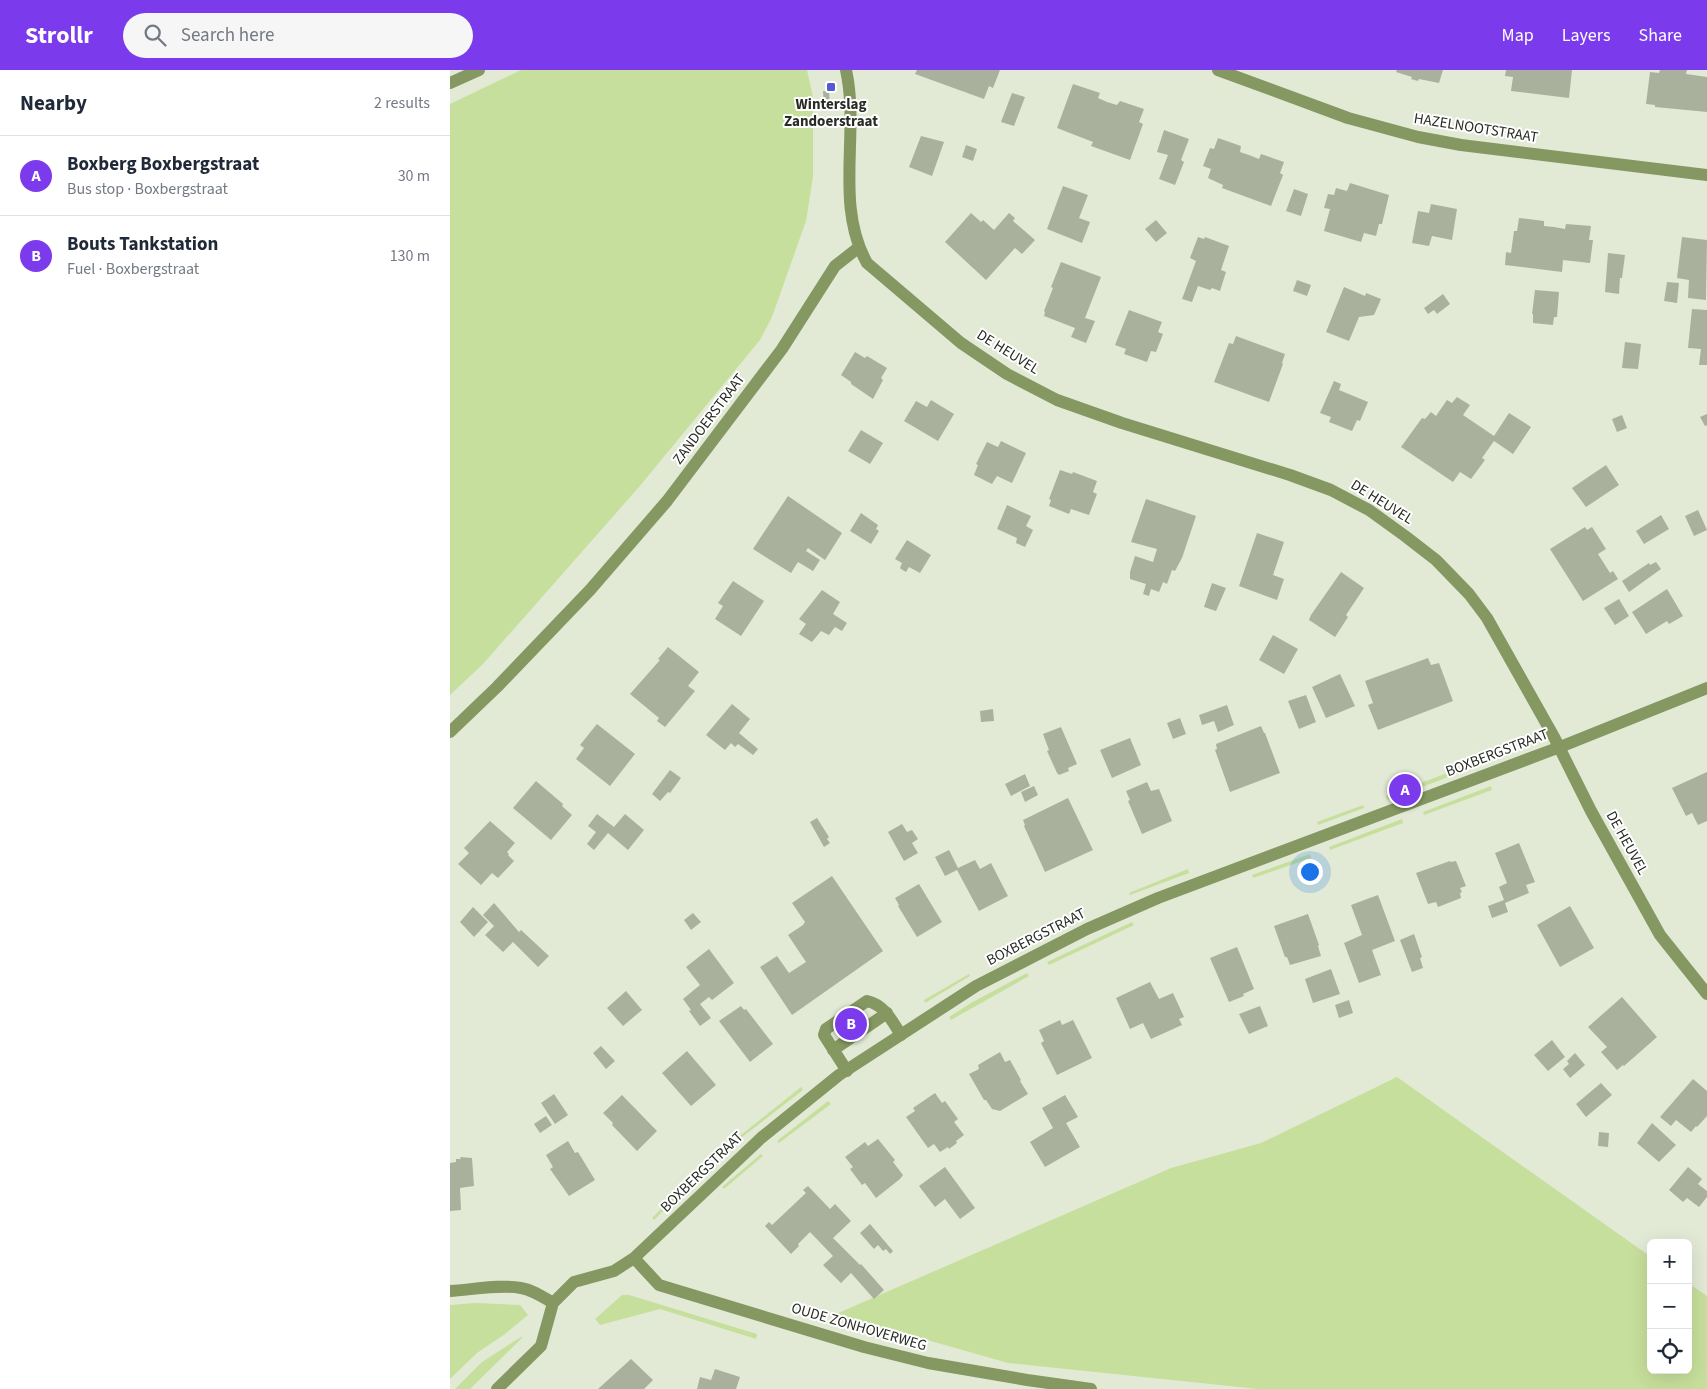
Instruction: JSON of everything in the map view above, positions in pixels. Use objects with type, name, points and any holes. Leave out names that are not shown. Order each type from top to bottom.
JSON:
[{"type":"street","points":[[450,84],[479,70]]},
{"type":"street","points":[[846,70],[850,102],[850,204],[858,248]]},
{"type":"street","name":"HAZELNOOTSTRAAT","points":[[1218,70],[1348,118],[1418,137],[1461,145],[1707,175]]},
{"type":"street","name":"ZANDOERSTRAAT","points":[[450,732],[497,688],[590,590],[667,501],[782,349],[835,266],[858,248]]},
{"type":"street","name":"DE HEUVEL","points":[[858,248],[867,263],[893,286],[961,343],[1006,374],[1057,400],[1122,423],[1290,475],[1331,490],[1369,510],[1436,560],[1469,594],[1487,618],[1560,747],[1590,811],[1660,936],[1707,994]]},
{"type":"street","name":"BOXBERGSTRAAT","points":[[552,1303],[574,1282],[614,1271],[634,1258],[761,1138],[846,1071],[976,986],[1096,925],[1158,898],[1560,747],[1707,688]]},
{"type":"street","points":[[846,1071],[824,1035],[826,1029],[867,1001],[876,1003],[887,1013],[901,1035]]},
{"type":"street","points":[[833,1050],[887,1013]]},
{"type":"street","name":"OUDE ZONHOVERWEG","points":[[634,1258],[659,1285],[864,1347],[928,1363],[1091,1389]]},
{"type":"street","points":[[450,1291],[520,1288],[537,1293],[552,1303],[541,1346],[497,1389]]},
{"type":"green space","points":[[521,70],[807,70],[813,97],[813,177],[806,221],[772,317],[760,340],[639,487],[483,664],[450,695],[450,104]]},
{"type":"green space","points":[[1490,757],[1498,758],[1388,800],[1386,796]]},
{"type":"green space","points":[[1491,786],[1492,790],[1424,815],[1423,812]]},
{"type":"green space","points":[[1363,805],[1364,808],[1318,825],[1317,822]]},
{"type":"green space","points":[[1402,819],[1403,823],[1330,850],[1329,847]]},
{"type":"green space","points":[[1310,854],[1311,858],[1253,878],[1252,875]]},
{"type":"green space","points":[[1188,869],[1189,873],[1130,895],[1129,893]]},
{"type":"green space","points":[[1132,922],[1134,925],[1049,965],[1047,962]]},
{"type":"green space","points":[[1054,927],[1056,930],[1007,957],[1005,954]]},
{"type":"green space","points":[[1027,973],[1029,976],[951,1020],[949,1017],[971,1003]]},
{"type":"green space","points":[[969,974],[970,976],[925,1003],[924,1000]]},
{"type":"green space","points":[[1397,1077],[1647,1254],[1647,1374],[1692,1374],[1692,1286],[1707,1296],[1707,1389],[1258,1389],[1008,1363],[836,1314],[1171,1168],[1261,1143]]},
{"type":"green space","points":[[801,1087],[803,1090],[737,1141],[736,1139]]},
{"type":"green space","points":[[828,1101],[831,1104],[779,1143],[777,1141]]},
{"type":"green space","points":[[761,1154],[763,1156],[724,1189],[722,1187]]},
{"type":"green space","points":[[695,1175],[697,1178],[654,1220],[652,1218]]},
{"type":"green space","points":[[622,1295],[629,1295],[757,1334],[756,1339],[660,1309],[600,1325],[595,1319]]},
{"type":"green space","points":[[476,1303],[520,1305],[528,1315],[477,1353],[450,1379],[450,1305]]},
{"type":"green space","points":[[523,1337],[470,1389],[455,1389],[482,1362]]},
{"type":"building","points":[[917,70],[1000,70],[993,88],[989,86],[984,99],[915,74]]},
{"type":"building","points":[[1397,70],[1443,70],[1439,83],[1411,79],[1412,77],[1396,72]]},
{"type":"building","points":[[1506,70],[1572,70],[1569,98],[1511,91],[1513,77],[1505,76]]},
{"type":"building","points":[[1660,70],[1687,70],[1686,74],[1707,77],[1707,112],[1655,107],[1655,105],[1646,104],[1650,72],[1659,73]]},
{"type":"building","points":[[1073,84],[1100,93],[1098,98],[1107,102],[1117,105],[1120,101],[1144,109],[1139,122],[1143,124],[1130,160],[1091,146],[1093,142],[1057,128]]},
{"type":"building","points":[[823,91],[829,91],[830,106],[824,106]]},
{"type":"building","points":[[1012,93],[1025,97],[1014,126],[1001,122]]},
{"type":"building","points":[[1164,130],[1189,139],[1181,160],[1184,162],[1175,185],[1159,179],[1168,155],[1157,152]]},
{"type":"building","points":[[921,136],[944,142],[932,176],[909,167]]},
{"type":"building","points":[[1218,138],[1241,146],[1240,152],[1259,159],[1261,154],[1284,162],[1280,173],[1283,175],[1271,206],[1222,188],[1223,185],[1208,178],[1211,169],[1203,166],[1210,148],[1214,149]]},
{"type":"building","points":[[966,145],[977,149],[973,161],[962,157]]},
{"type":"building","points":[[1350,183],[1389,195],[1382,224],[1379,224],[1376,236],[1364,233],[1361,242],[1324,231],[1330,209],[1324,208],[1328,194],[1334,195],[1336,188],[1347,191]]},
{"type":"building","points":[[1063,186],[1088,195],[1079,218],[1090,222],[1082,243],[1047,229]]},
{"type":"building","points":[[1294,189],[1308,194],[1301,216],[1286,211]]},
{"type":"building","points":[[1431,204],[1457,209],[1452,240],[1432,236],[1429,246],[1412,243],[1418,211],[1429,213]]},
{"type":"building","points":[[971,213],[981,222],[983,220],[994,230],[1009,213],[1015,218],[1013,221],[1035,240],[1022,254],[1015,248],[986,280],[945,242]]},
{"type":"building","points":[[1519,218],[1544,221],[1544,226],[1565,229],[1566,224],[1591,226],[1589,240],[1593,240],[1590,263],[1563,260],[1562,272],[1505,265],[1506,252],[1511,253],[1514,231],[1517,231]]},
{"type":"building","points":[[1156,220],[1167,233],[1156,242],[1145,229]]},
{"type":"building","points":[[1198,237],[1204,239],[1205,237],[1229,246],[1221,270],[1226,272],[1220,291],[1198,286],[1192,302],[1182,299],[1196,261],[1190,258]]},
{"type":"building","points":[[1682,237],[1707,240],[1706,300],[1688,298],[1689,280],[1677,278]]},
{"type":"building","points":[[1608,253],[1625,255],[1619,294],[1605,292]]},
{"type":"building","points":[[1061,262],[1101,277],[1085,318],[1095,321],[1086,343],[1071,337],[1075,328],[1044,316],[1044,311],[1053,288],[1051,287]]},
{"type":"building","points":[[1297,280],[1311,285],[1307,296],[1293,291]]},
{"type":"building","points":[[1667,282],[1679,283],[1677,303],[1664,301]]},
{"type":"building","points":[[1344,287],[1365,296],[1366,293],[1381,299],[1374,315],[1359,317],[1349,341],[1326,332]]},
{"type":"building","points":[[1535,290],[1559,292],[1557,317],[1554,317],[1553,325],[1533,323],[1532,314]]},
{"type":"building","points":[[1443,294],[1450,304],[1437,314],[1434,310],[1428,314],[1424,308]]},
{"type":"building","points":[[1692,309],[1707,310],[1707,365],[1699,365],[1701,349],[1688,348]]},
{"type":"building","points":[[1129,310],[1162,322],[1158,332],[1163,334],[1156,352],[1151,351],[1147,362],[1124,354],[1126,349],[1115,345]]},
{"type":"building","points":[[1236,336],[1285,354],[1269,402],[1214,382],[1229,343],[1233,344]]},
{"type":"building","points":[[1625,342],[1641,344],[1638,369],[1622,368]]},
{"type":"building","points":[[855,352],[865,358],[867,356],[887,368],[873,399],[841,375]]},
{"type":"building","points":[[1334,381],[1341,384],[1339,390],[1368,402],[1360,421],[1357,420],[1352,431],[1329,422],[1331,417],[1320,413]]},
{"type":"building","points":[[1457,397],[1470,405],[1463,415],[1494,436],[1509,413],[1531,427],[1513,454],[1494,441],[1482,458],[1485,460],[1471,479],[1460,472],[1453,482],[1401,447],[1422,418],[1425,419],[1431,412],[1436,416],[1447,400],[1452,403]]},
{"type":"building","points":[[931,400],[954,414],[938,441],[904,421],[916,401],[927,407]]},
{"type":"building","points":[[1707,414],[1707,425],[1705,426],[1700,417]]},
{"type":"building","points":[[1622,415],[1627,428],[1617,432],[1612,419]]},
{"type":"building","points":[[861,430],[883,443],[870,464],[848,451]]},
{"type":"building","points":[[1001,441],[1026,453],[1012,483],[997,476],[992,484],[974,475],[978,465],[976,464],[987,442],[998,447]]},
{"type":"building","points":[[1606,465],[1619,485],[1586,507],[1572,488]]},
{"type":"building","points":[[1060,470],[1072,474],[1073,472],[1097,481],[1093,492],[1097,494],[1089,515],[1071,509],[1069,514],[1049,506],[1051,500],[1049,499]]},
{"type":"building","points":[[788,496],[842,533],[825,560],[808,548],[806,551],[820,560],[813,571],[798,562],[791,573],[753,549]]},
{"type":"building","points":[[1146,499],[1196,516],[1182,558],[1175,571],[1172,570],[1167,584],[1163,582],[1159,592],[1151,589],[1149,596],[1143,594],[1146,584],[1130,579],[1135,556],[1153,562],[1157,549],[1131,542]]},
{"type":"building","points":[[1007,505],[1031,516],[1026,526],[1033,530],[1025,547],[1016,543],[1017,538],[997,529]]},
{"type":"building","points":[[1698,510],[1707,530],[1694,536],[1685,516]]},
{"type":"building","points":[[861,513],[878,525],[876,529],[879,531],[871,544],[850,531]]},
{"type":"building","points":[[1661,515],[1669,529],[1644,544],[1636,531]]},
{"type":"building","points":[[1585,527],[1587,530],[1592,527],[1606,549],[1598,554],[1610,573],[1613,571],[1618,579],[1583,601],[1550,549]]},
{"type":"building","points":[[1257,533],[1284,542],[1273,575],[1284,579],[1277,600],[1239,586]]},
{"type":"building","points":[[907,540],[931,555],[920,573],[909,567],[906,572],[900,568],[902,563],[895,559]]},
{"type":"building","points":[[1656,562],[1661,569],[1629,592],[1622,581],[1649,563],[1650,565]]},
{"type":"building","points":[[1341,572],[1364,588],[1346,615],[1348,617],[1335,637],[1309,620]]},
{"type":"building","points":[[733,581],[764,601],[741,636],[715,619],[723,606],[718,603]]},
{"type":"building","points":[[1212,583],[1226,588],[1216,611],[1204,607]]},
{"type":"building","points":[[1667,589],[1683,616],[1669,624],[1667,621],[1646,634],[1632,612]]},
{"type":"building","points":[[822,590],[840,602],[833,614],[847,623],[842,631],[835,627],[829,635],[821,631],[812,642],[799,634],[806,624],[799,619]]},
{"type":"building","points":[[1619,599],[1629,616],[1615,625],[1604,608]]},
{"type":"building","points":[[1273,635],[1298,649],[1284,674],[1259,660]]},
{"type":"building","points":[[668,647],[699,672],[688,686],[695,691],[665,727],[657,721],[659,718],[630,694],[660,660],[658,659]]},
{"type":"building","points":[[1428,658],[1431,665],[1439,663],[1453,701],[1378,730],[1368,705],[1373,703],[1365,681]]},
{"type":"building","points":[[1340,674],[1355,706],[1326,718],[1312,687]]},
{"type":"building","points":[[1306,695],[1316,722],[1299,729],[1288,701]]},
{"type":"building","points":[[732,704],[750,719],[739,733],[758,749],[753,755],[738,744],[735,747],[731,743],[725,750],[706,735]]},
{"type":"building","points":[[1227,705],[1234,725],[1218,732],[1214,721],[1202,725],[1199,715]]},
{"type":"building","points":[[993,709],[994,721],[981,722],[980,711]]},
{"type":"building","points":[[1180,718],[1186,734],[1173,739],[1167,723]]},
{"type":"building","points":[[597,724],[635,754],[610,786],[576,759],[584,748],[580,745]]},
{"type":"building","points":[[1261,726],[1280,773],[1230,792],[1215,750],[1217,749],[1216,744]]},
{"type":"building","points":[[1061,727],[1077,764],[1068,768],[1069,771],[1059,775],[1047,751],[1049,750],[1043,734]]},
{"type":"building","points":[[1130,738],[1141,765],[1112,778],[1100,750]]},
{"type":"building","points":[[670,770],[681,778],[670,793],[668,792],[660,801],[652,794]]},
{"type":"building","points":[[1707,772],[1707,821],[1698,825],[1692,813],[1686,816],[1672,788]]},
{"type":"building","points":[[1025,774],[1030,786],[1011,796],[1005,784]]},
{"type":"building","points":[[536,781],[563,804],[562,806],[572,815],[551,840],[513,808]]},
{"type":"building","points":[[1147,782],[1151,791],[1159,789],[1172,821],[1142,834],[1128,801],[1130,800],[1126,791]]},
{"type":"building","points":[[1034,786],[1038,795],[1025,802],[1021,792]]},
{"type":"building","points":[[1068,798],[1093,850],[1045,872],[1023,820]]},
{"type":"building","points":[[597,814],[614,827],[625,814],[644,830],[628,850],[608,833],[594,850],[587,844],[596,832],[588,826]]},
{"type":"building","points":[[817,818],[829,837],[827,839],[830,843],[824,847],[810,822]]},
{"type":"building","points":[[490,821],[515,843],[507,852],[514,861],[498,878],[492,873],[481,885],[458,864],[469,853],[464,848]]},
{"type":"building","points":[[902,824],[907,832],[912,830],[918,839],[912,843],[918,853],[904,861],[888,832]]},
{"type":"building","points":[[1519,843],[1535,882],[1526,885],[1529,893],[1505,903],[1508,912],[1492,918],[1488,906],[1504,900],[1499,887],[1507,883],[1495,853]]},
{"type":"building","points":[[949,850],[958,868],[975,860],[980,869],[991,863],[1008,896],[979,911],[957,870],[945,876],[935,857]]},
{"type":"building","points":[[1450,861],[1456,861],[1466,886],[1460,888],[1462,892],[1460,893],[1461,898],[1438,907],[1436,902],[1428,904],[1416,873]]},
{"type":"building","points":[[832,876],[883,951],[792,1015],[760,967],[777,956],[789,973],[806,962],[788,935],[805,922],[792,903]]},
{"type":"building","points":[[919,884],[942,922],[917,937],[895,898]]},
{"type":"building","points":[[1378,895],[1395,941],[1372,950],[1381,975],[1359,983],[1344,943],[1362,935],[1351,905]]},
{"type":"building","points":[[494,903],[519,932],[521,930],[549,956],[538,967],[513,942],[503,952],[485,935],[494,926],[483,915]]},
{"type":"building","points":[[1570,906],[1594,948],[1560,967],[1537,925]]},
{"type":"building","points":[[473,907],[488,922],[474,937],[460,922]]},
{"type":"building","points":[[693,913],[701,922],[691,930],[684,920]]},
{"type":"building","points":[[1308,914],[1321,956],[1290,965],[1287,957],[1285,957],[1274,926]]},
{"type":"building","points":[[1414,934],[1422,957],[1420,958],[1423,968],[1412,972],[1400,940]]},
{"type":"building","points":[[1237,947],[1254,989],[1243,994],[1244,996],[1229,1002],[1210,958]]},
{"type":"building","points":[[709,949],[734,983],[712,1000],[709,997],[700,1004],[711,1018],[700,1026],[683,999],[700,985],[686,967]]},
{"type":"building","points":[[1331,969],[1340,994],[1313,1003],[1305,979]]},
{"type":"building","points":[[1150,982],[1159,999],[1173,993],[1184,1017],[1179,1019],[1182,1025],[1151,1039],[1143,1023],[1130,1029],[1116,998]]},
{"type":"building","points":[[626,991],[642,1010],[623,1026],[607,1008]]},
{"type":"building","points":[[1622,997],[1657,1037],[1617,1070],[1601,1052],[1607,1047],[1588,1027]]},
{"type":"building","points":[[1349,1000],[1353,1013],[1339,1018],[1335,1005]]},
{"type":"building","points":[[741,1006],[744,1010],[746,1009],[773,1044],[750,1062],[719,1021]]},
{"type":"building","points":[[1260,1006],[1268,1026],[1249,1034],[1239,1014]]},
{"type":"building","points":[[857,1008],[872,1029],[850,1045],[835,1023]]},
{"type":"building","points":[[1060,1020],[1062,1025],[1073,1020],[1092,1058],[1057,1075],[1041,1043],[1044,1041],[1039,1030]]},
{"type":"building","points":[[1552,1040],[1565,1057],[1548,1071],[1534,1055]]},
{"type":"building","points":[[601,1046],[615,1061],[606,1069],[593,1053]]},
{"type":"building","points":[[687,1051],[716,1085],[691,1106],[662,1073]]},
{"type":"building","points":[[1000,1052],[1005,1062],[1010,1060],[1028,1094],[1000,1111],[992,1109],[984,1100],[969,1074],[979,1069],[978,1065]]},
{"type":"building","points":[[1575,1053],[1585,1065],[1570,1078],[1563,1069],[1569,1064],[1567,1061]]},
{"type":"building","points":[[1693,1079],[1707,1091],[1707,1116],[1691,1132],[1676,1120],[1671,1126],[1660,1117]]},
{"type":"building","points":[[1601,1083],[1612,1095],[1586,1117],[1576,1104]]},
{"type":"building","points":[[935,1093],[942,1103],[945,1101],[958,1119],[954,1122],[964,1135],[949,1149],[948,1147],[940,1152],[934,1144],[928,1148],[906,1117],[915,1111],[913,1108]]},
{"type":"building","points":[[554,1094],[568,1115],[555,1124],[541,1103]]},
{"type":"building","points":[[622,1095],[657,1131],[637,1151],[603,1113]]},
{"type":"building","points":[[1065,1095],[1078,1117],[1066,1123],[1080,1147],[1045,1167],[1030,1142],[1053,1128],[1042,1108]]},
{"type":"building","points":[[546,1116],[552,1125],[540,1133],[534,1124]]},
{"type":"building","points":[[1652,1123],[1676,1145],[1659,1162],[1637,1143]]},
{"type":"building","points":[[1599,1132],[1609,1133],[1608,1147],[1598,1146]]},
{"type":"building","points":[[878,1139],[895,1160],[893,1162],[903,1175],[876,1198],[865,1183],[862,1185],[850,1169],[853,1167],[845,1157],[865,1142],[868,1146]]},
{"type":"building","points":[[568,1141],[575,1153],[578,1152],[595,1180],[569,1196],[550,1169],[553,1167],[546,1155]]},
{"type":"building","points":[[460,1157],[472,1158],[474,1186],[460,1188],[461,1210],[450,1211],[450,1163],[456,1162],[456,1159],[461,1159]]},
{"type":"building","points":[[945,1167],[975,1208],[960,1219],[945,1199],[935,1207],[919,1186]]},
{"type":"building","points":[[1688,1167],[1702,1179],[1698,1184],[1707,1191],[1707,1197],[1699,1207],[1687,1198],[1683,1202],[1669,1190]]},
{"type":"building","points":[[808,1186],[830,1209],[835,1204],[851,1221],[833,1238],[861,1264],[884,1290],[874,1299],[851,1273],[841,1283],[823,1265],[833,1256],[810,1232],[791,1254],[765,1226],[769,1222],[772,1225],[806,1193],[803,1190]]},
{"type":"building","points":[[870,1224],[893,1251],[890,1254],[886,1249],[883,1251],[878,1245],[874,1249],[860,1233]]},
{"type":"building","points":[[631,1359],[653,1380],[644,1389],[598,1389]]},
{"type":"building","points":[[715,1369],[740,1377],[736,1389],[697,1389],[700,1377],[711,1380]]},
{"type":"place","name":"Winterslag Zandoerstraat","points":[[831,87]]},
{"type":"place","name":"Boxberg Boxbergstraat","points":[[1405,790]]},
{"type":"place","name":"Bouts Tankstation","points":[[851,1024]]}]
